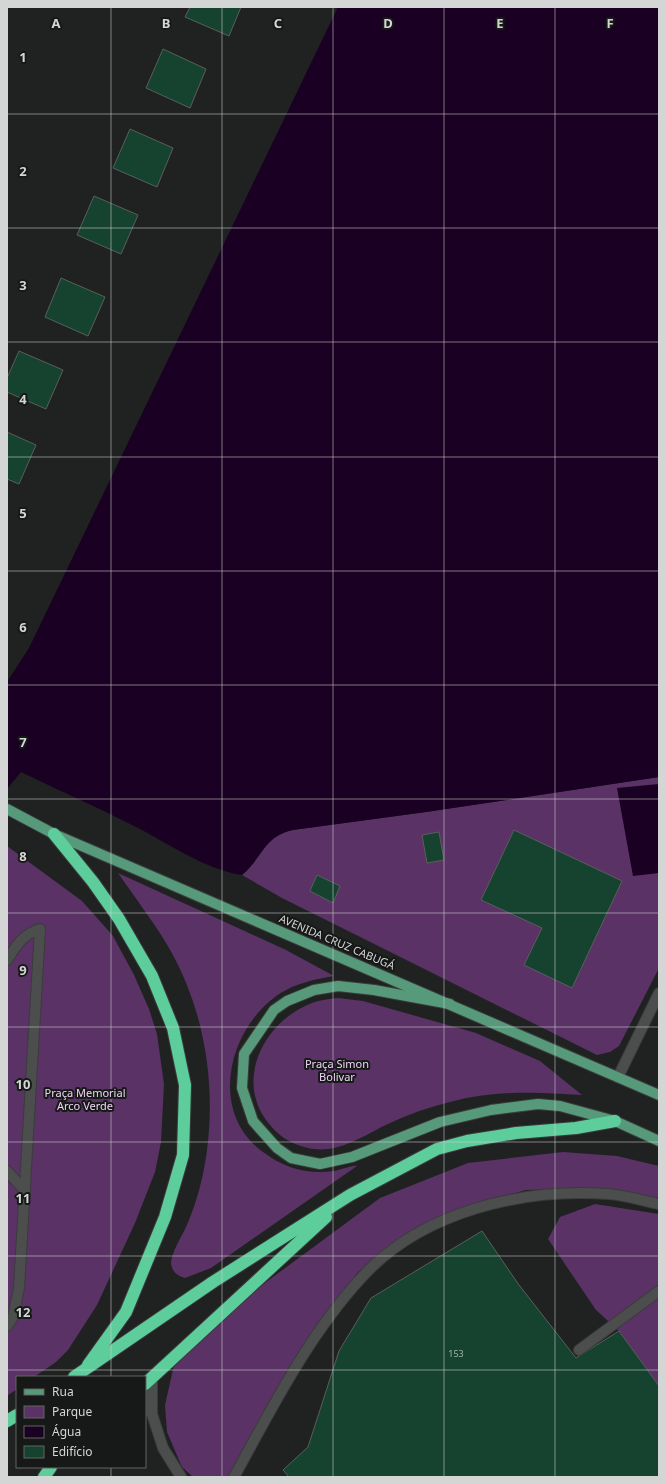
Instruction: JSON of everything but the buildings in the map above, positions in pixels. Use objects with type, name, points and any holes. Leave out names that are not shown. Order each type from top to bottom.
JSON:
[{"type":"highway","points":[[54,834],[93,882],[119,919],[152,976],[173,1028],[184,1085],[183,1155],[165,1217],[126,1312],[79,1374]]},
{"type":"highway","points":[[79,1374],[213,1282],[350,1195],[437,1149],[467,1141],[516,1133],[576,1128],[615,1121]]},
{"type":"highway","points":[[149,1381],[350,1195]]},
{"type":"highway","points":[[7,1421],[16,1416]]},
{"type":"highway","points":[[44,1477],[50,1468]]},
{"type":"main road","name":"AVENIDA CRUZ CABUGÁ","points":[[7,809],[54,834],[659,1095]]},
{"type":"main road","points":[[450,1004],[374,990],[338,986],[314,990],[287,1001],[274,1010],[244,1054],[242,1088],[253,1121],[277,1148],[292,1158],[320,1164],[352,1157],[440,1122],[491,1110],[538,1104],[560,1106],[615,1121],[659,1141]]},
{"type":"street","points":[[7,960],[20,941],[31,932],[40,929],[19,1288],[13,1317],[7,1326]]},
{"type":"street","points":[[618,1077],[659,993]]},
{"type":"street","points":[[7,1171],[25,1191]]},
{"type":"street","points":[[234,1477],[273,1406],[318,1333],[364,1275],[402,1243],[444,1220],[499,1202],[560,1193],[610,1194],[659,1204]]},
{"type":"street","points":[[579,1350],[659,1291]]},
{"type":"street","points":[[149,1381],[152,1414],[163,1448],[180,1477]]},
{"type":"green space","points":[[659,777],[659,968],[619,1046],[610,1052],[597,1055],[282,898],[242,875],[269,842],[283,833],[293,830],[426,812]]},
{"type":"green space","name":"Praça Memorial Arco Verde","points":[[7,846],[82,901],[113,936],[134,975],[149,1009],[157,1034],[164,1084],[161,1142],[155,1172],[135,1223],[97,1305],[68,1350],[56,1362],[35,1376],[16,1376],[16,1390],[7,1396]]},
{"type":"green space","points":[[118,873],[286,950],[334,976],[308,981],[284,991],[270,1001],[255,1017],[243,1035],[235,1055],[230,1076],[231,1097],[236,1118],[247,1136],[271,1158],[297,1169],[315,1172],[334,1171],[357,1166],[211,1268],[185,1278],[175,1273],[172,1269],[171,1263],[175,1249],[194,1206],[204,1169],[210,1113],[206,1056],[200,1027],[182,973],[151,919]]},
{"type":"green space","name":"Praça Simon Bolivar","points":[[338,998],[363,1001],[476,1033],[540,1061],[582,1095],[516,1093],[483,1095],[434,1106],[390,1123],[350,1143],[330,1149],[308,1148],[295,1144],[284,1138],[275,1130],[266,1120],[257,1103],[254,1086],[255,1069],[260,1052],[269,1036],[281,1022],[296,1011],[321,1000]]},
{"type":"green space","points":[[563,1152],[617,1156],[659,1166],[659,1200],[601,1188],[526,1190],[471,1205],[418,1229],[358,1272],[298,1358],[234,1477],[193,1477],[182,1467],[167,1432],[165,1405],[174,1365],[254,1291],[380,1198],[468,1163]]},
{"type":"green space","points":[[595,1204],[659,1214],[659,1386],[619,1331],[596,1310],[548,1239],[560,1217]]},
{"type":"water","points":[[338,7],[659,7],[659,777],[426,812],[293,830],[275,837],[269,842],[242,875],[228,872],[199,861],[118,818],[21,772],[7,789],[7,682],[29,648]]},
{"type":"water","points":[[659,784],[659,873],[633,876],[617,788]]}]
